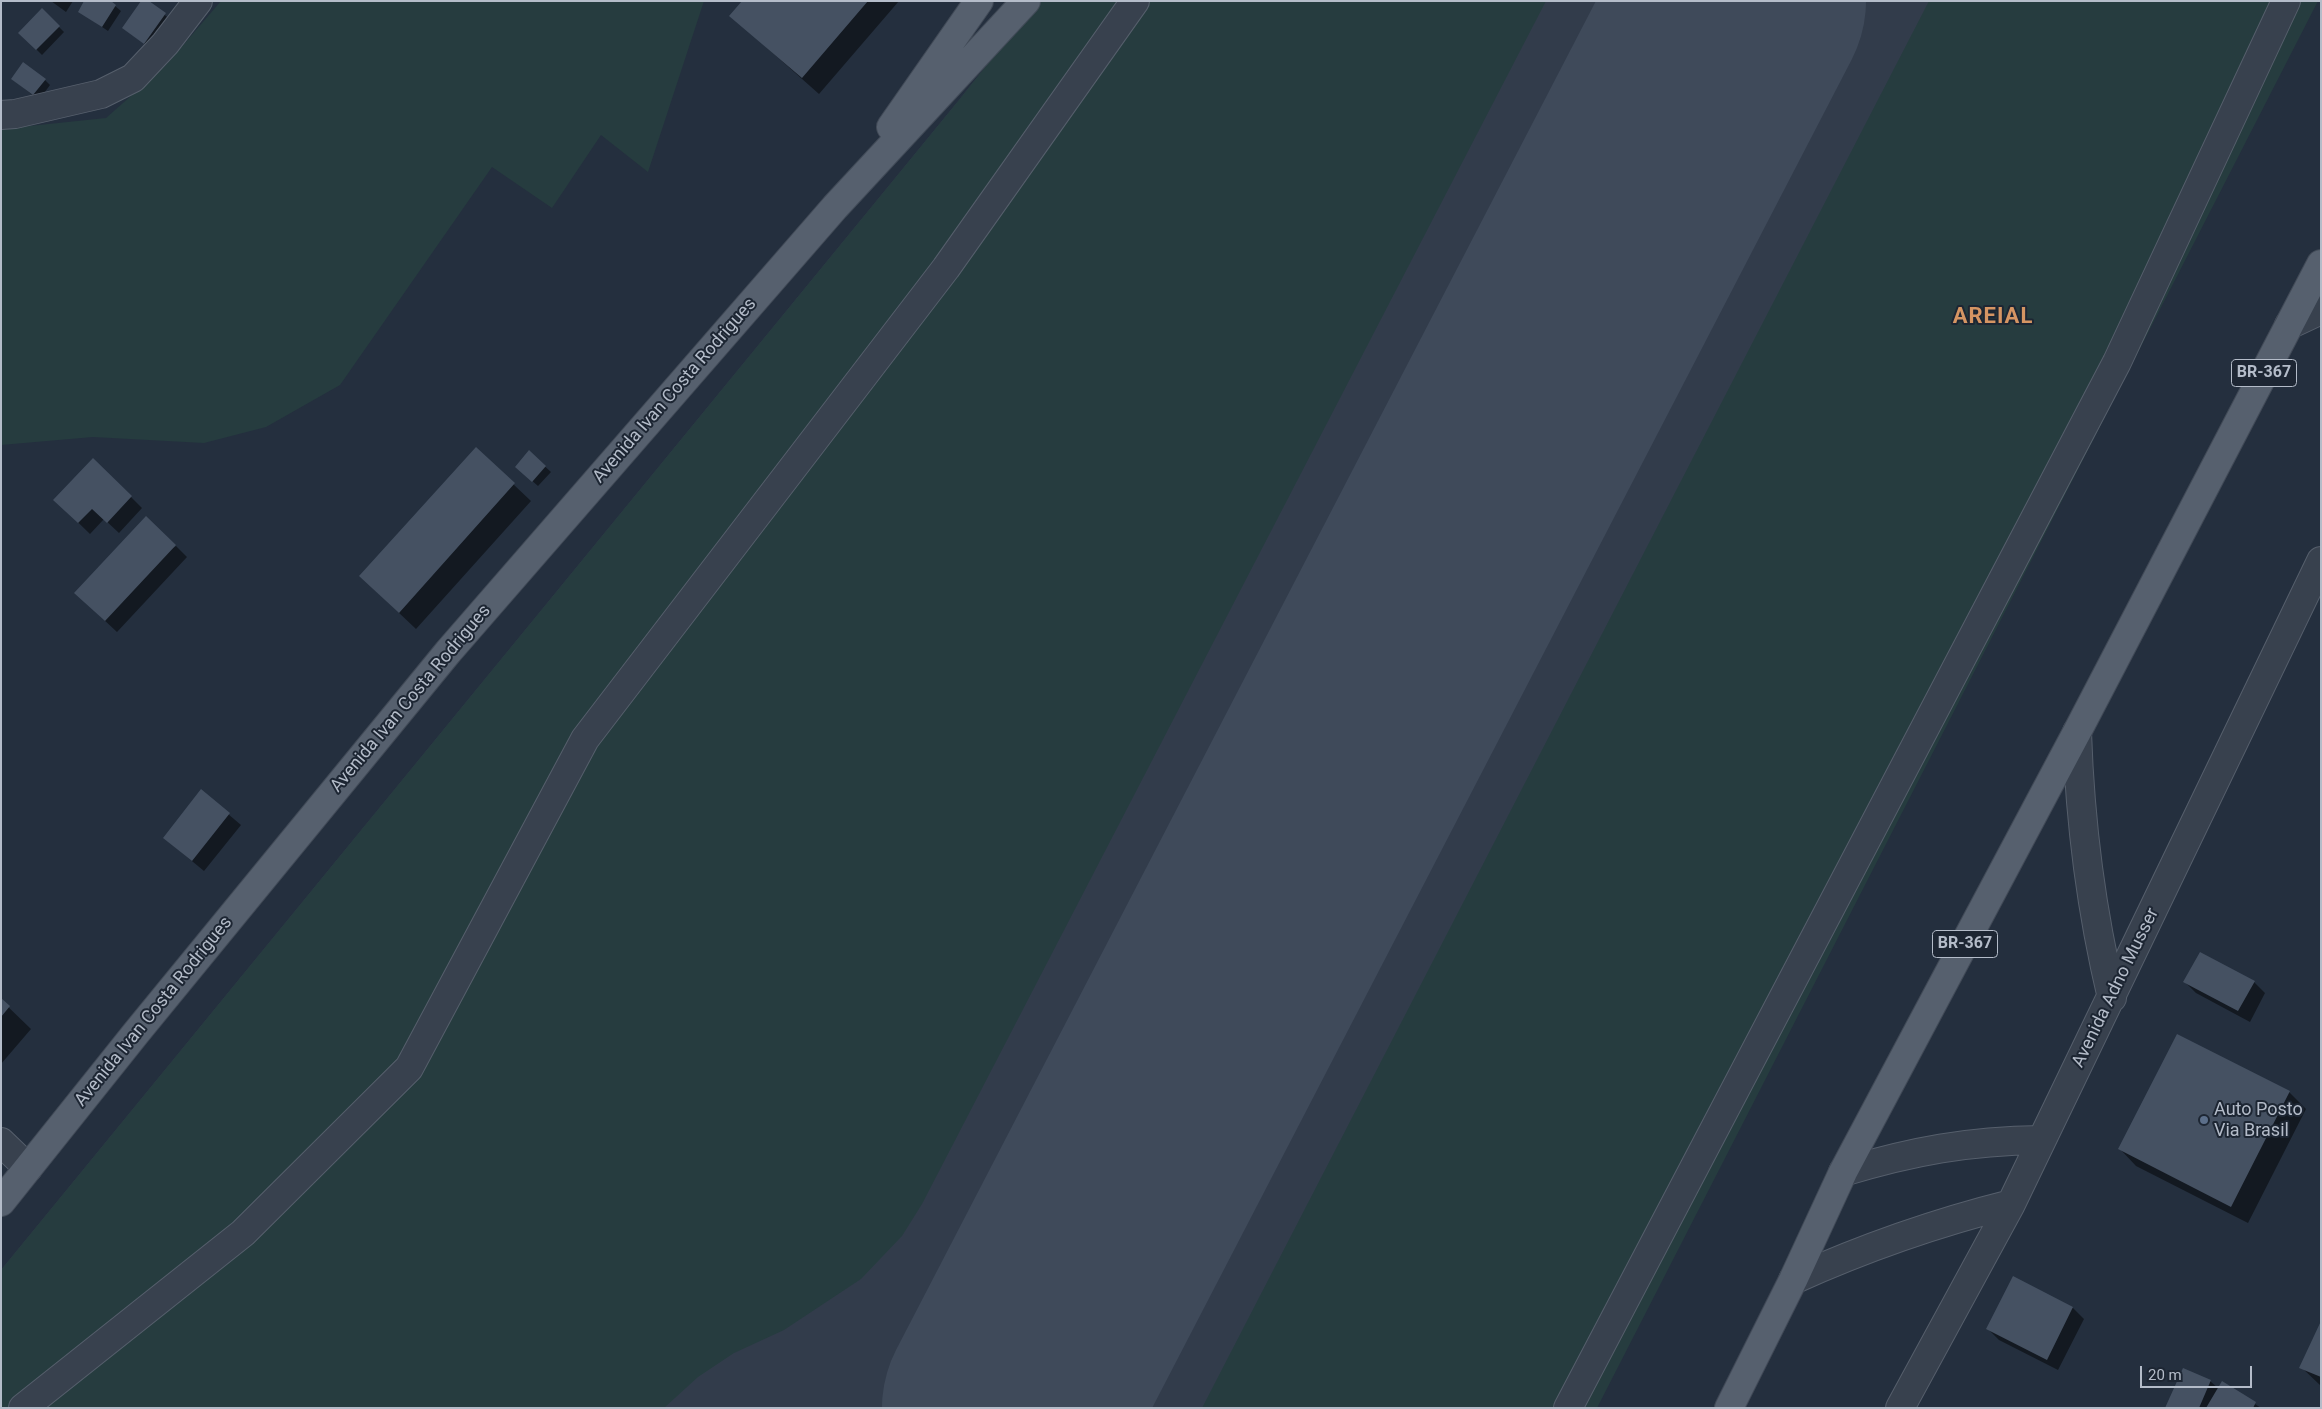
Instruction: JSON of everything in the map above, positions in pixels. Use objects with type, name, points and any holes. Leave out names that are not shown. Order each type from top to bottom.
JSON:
[{"type":"main road","name":"Avenida Ivan Costa Rodrigues","points":[[835,207],[979,1]]},
{"type":"main road","name":"Avenida Ivan Costa Rodrigues","points":[[1,1202],[136,1032],[448,652],[835,207],[1026,1]]},
{"type":"main road","name":"BR-367","points":[[1729,1408],[1793,1280],[1843,1172],[2077,732],[2321,264]]},
{"type":"street","points":[[1,115],[15,114],[101,94],[133,78],[165,44],[198,1]]},
{"type":"street","points":[[24,1408],[243,1233],[409,1068],[586,739],[946,268],[1135,1]]},
{"type":"street","points":[[1568,1408],[2117,362],[2286,1]]},
{"type":"street","points":[[2289,325],[2321,310]]},
{"type":"street","name":"Avenida Adno Musser","points":[[1900,1408],[2011,1204],[2112,998],[2321,561]]},
{"type":"street","points":[[2077,732],[2082,822],[2087,866],[2102,954],[2112,998]]},
{"type":"street","points":[[1843,1172],[1892,1157],[1941,1147],[1991,1141],[2041,1140]]},
{"type":"street","points":[[1,1142],[28,1168]]},
{"type":"street","points":[[1793,1280],[1846,1256],[1900,1236],[1955,1218],[2011,1204]]},
{"type":"shaded area","points":[[1038,1],[2317,1],[1595,1408],[1,1408],[1,1270]]},
{"type":"green space","points":[[221,1],[704,1],[648,172],[601,135],[552,208],[492,167],[340,385],[266,427],[204,443],[93,437],[1,445],[1,129],[106,118],[166,65]]},
{"type":"green space","points":[[1038,1],[1546,1],[922,1204],[902,1236],[861,1279],[784,1330],[734,1353],[698,1377],[664,1408],[1,1408],[1,1270]]},
{"type":"green space","points":[[1929,1],[2318,1],[1597,1408],[1202,1408]]},
{"type":"building","points":[[84,1],[111,1],[116,5],[102,27],[78,12]]},
{"type":"building","points":[[141,1],[149,1],[166,13],[144,44],[122,28]]},
{"type":"building","points":[[742,1],[868,1],[802,78],[729,16]]},
{"type":"building","points":[[42,8],[60,26],[36,50],[18,33]]},
{"type":"building","points":[[23,62],[46,79],[33,95],[11,79]]},
{"type":"building","points":[[476,447],[515,483],[399,613],[359,576]]},
{"type":"building","points":[[529,450],[546,466],[532,482],[515,467]]},
{"type":"building","points":[[93,458],[132,496],[107,523],[92,509],[78,523],[53,500]]},
{"type":"building","points":[[146,516],[176,545],[105,621],[74,593]]},
{"type":"building","points":[[201,789],[230,813],[192,861],[163,838]]},
{"type":"building","points":[[2200,952],[2255,981],[2238,1011],[2183,982]]},
{"type":"building","points":[[1,998],[10,1006],[1,1017]]},
{"type":"building","name":"Auto Posto Via Brasil","points":[[2177,1034],[2290,1091],[2231,1207],[2118,1149]]},
{"type":"building","points":[[2013,1276],[2073,1307],[2047,1360],[1986,1329]]},
{"type":"building","points":[[2321,1321],[2321,1377],[2299,1368]]},
{"type":"building","points":[[2183,1368],[2211,1380],[2199,1408],[2165,1408]]},
{"type":"building","points":[[2222,1381],[2256,1402],[2253,1408],[2206,1408]]},
{"type":"taxiway","points":[[937,1408],[992,1381],[1021,1357],[1050,1326]]},
{"type":"runway","points":[[1009,1408],[1739,1]]},
{"type":"place","name":"Auto Posto Via Brasil","points":[[2204,1120]]},
{"type":"district","name":"AREIAL","points":[[1993,317]]}]
